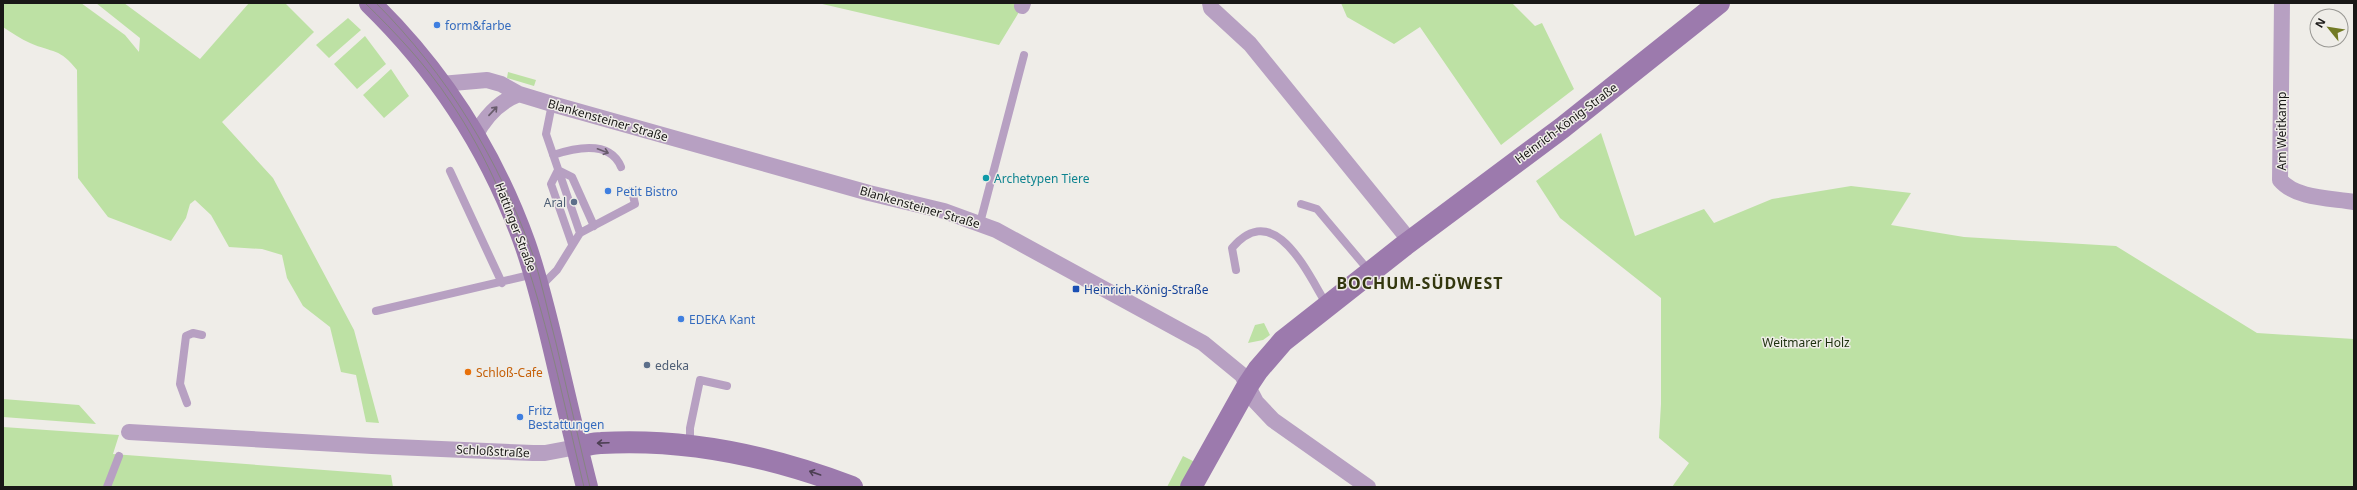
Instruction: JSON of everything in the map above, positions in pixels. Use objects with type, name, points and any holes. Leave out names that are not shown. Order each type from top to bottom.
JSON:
[{"type":"main road","name":"Hattinger Straße","points":[[370,3],[406,40],[441,84],[475,136],[502,188],[537,281],[587,487]]},
{"type":"main road","name":"Heinrich-König-Straße","points":[[1192,487],[1248,385],[1258,370],[1283,341],[1410,241],[1562,128],[1719,3]]},
{"type":"main road","name":"Schloßstraße","points":[[577,447],[600,443],[690,445],[714,448],[812,472],[852,487]]},
{"type":"street","points":[[1210,3],[1211,8],[1250,44],[1410,241]]},
{"type":"street","name":"Am Weitkamp","points":[[2282,3],[2280,180],[2287,187],[2299,193],[2354,202]]},
{"type":"street","name":"Blankensteiner Straße","points":[[441,84],[487,80],[501,84],[519,94],[552,104],[847,186],[944,211],[980,223],[996,230],[1184,331],[1242,375],[1256,402],[1273,420],[1368,487]]},
{"type":"street","points":[[475,136],[489,114],[497,106],[506,99],[519,94]]},
{"type":"street","name":"Schloßstraße","points":[[129,432],[372,446],[539,453],[577,447]]},
{"type":"lane","points":[[980,223],[1024,55]]},
{"type":"lane","points":[[552,104],[546,134],[580,233]]},
{"type":"lane","points":[[553,155],[578,147],[602,149],[618,159],[621,167]]},
{"type":"lane","points":[[558,170],[572,177],[594,226]]},
{"type":"lane","points":[[558,170],[551,184],[572,244]]},
{"type":"lane","points":[[450,171],[502,283]]},
{"type":"lane","points":[[376,311],[502,283],[537,281],[556,270],[580,233],[635,204],[632,191]]},
{"type":"lane","points":[[1301,204],[1318,208],[1371,272]]},
{"type":"lane","points":[[1236,270],[1232,248],[1239,240],[1255,232],[1273,232],[1287,243],[1328,305]]},
{"type":"lane","points":[[187,403],[180,384],[186,336],[193,333],[202,335]]},
{"type":"lane","points":[[690,445],[690,428],[700,380],[727,386]]},
{"type":"lane","points":[[107,487],[119,456]]},
{"type":"green space","points":[[3,3],[81,3],[125,35],[139,52],[140,38],[96,3],[124,3],[200,59],[249,3],[285,3],[314,32],[222,122],[273,178],[354,330],[379,423],[366,422],[356,375],[341,372],[330,327],[303,306],[287,278],[282,255],[262,249],[229,247],[211,215],[195,200],[190,204],[186,218],[171,241],[108,217],[78,178],[77,70],[61,54],[16,36],[3,27]]},
{"type":"green space","points":[[818,3],[1018,3],[1019,12],[999,45]]},
{"type":"green space","points":[[1341,3],[1512,3],[1535,26],[1542,23],[1574,89],[1501,145],[1420,27],[1394,44],[1347,17]]},
{"type":"green space","points":[[348,18],[361,30],[329,58],[316,45]]},
{"type":"green space","points":[[365,36],[386,64],[357,89],[334,64]]},
{"type":"green space","points":[[391,69],[409,96],[384,118],[363,95]]},
{"type":"green space","points":[[508,72],[536,80],[534,86],[507,78]]},
{"type":"green space","name":"Weitmarer Holz","points":[[1601,133],[1635,236],[1704,209],[1714,223],[1772,199],[1851,186],[1911,193],[1891,225],[1964,237],[2116,246],[2257,333],[2354,339],[2354,487],[1672,487],[1689,463],[1659,438],[1661,404],[1661,298],[1560,218],[1536,181]]},
{"type":"green space","points":[[1264,323],[1270,335],[1263,340],[1248,343],[1255,325]]},
{"type":"green space","points":[[3,399],[79,405],[96,424],[3,417]]},
{"type":"green space","points":[[3,427],[119,435],[113,454],[391,475],[393,487],[3,487]]},
{"type":"green space","points":[[1183,456],[1195,462],[1182,487],[1167,487]]},
{"type":"tram line","points":[[365,3],[410,50],[441,88],[477,145],[499,191],[518,238],[534,287],[561,387],[584,487]]},
{"type":"tram line","points":[[376,3],[402,30],[448,89],[487,152],[504,186],[533,255],[556,343],[590,487]]},
{"type":"place","name":"form&farbe","points":[[437,25]]},
{"type":"place","name":"Archetypen Tiere","points":[[986,178]]},
{"type":"place","name":"Petit Bistro","points":[[608,191]]},
{"type":"place","name":"Aral","points":[[574,202]]},
{"type":"place","name":"Heinrich-König-Straße","points":[[1076,289]]},
{"type":"place","name":"EDEKA Kant","points":[[681,319]]},
{"type":"place","name":"edeka","points":[[647,365]]},
{"type":"place","name":"Schloß-Cafe","points":[[468,372]]},
{"type":"place","name":"Fritz Bestattungen","points":[[520,417]]},
{"type":"district","name":"BOCHUM-SÜDWEST","points":[[1420,283]]}]
